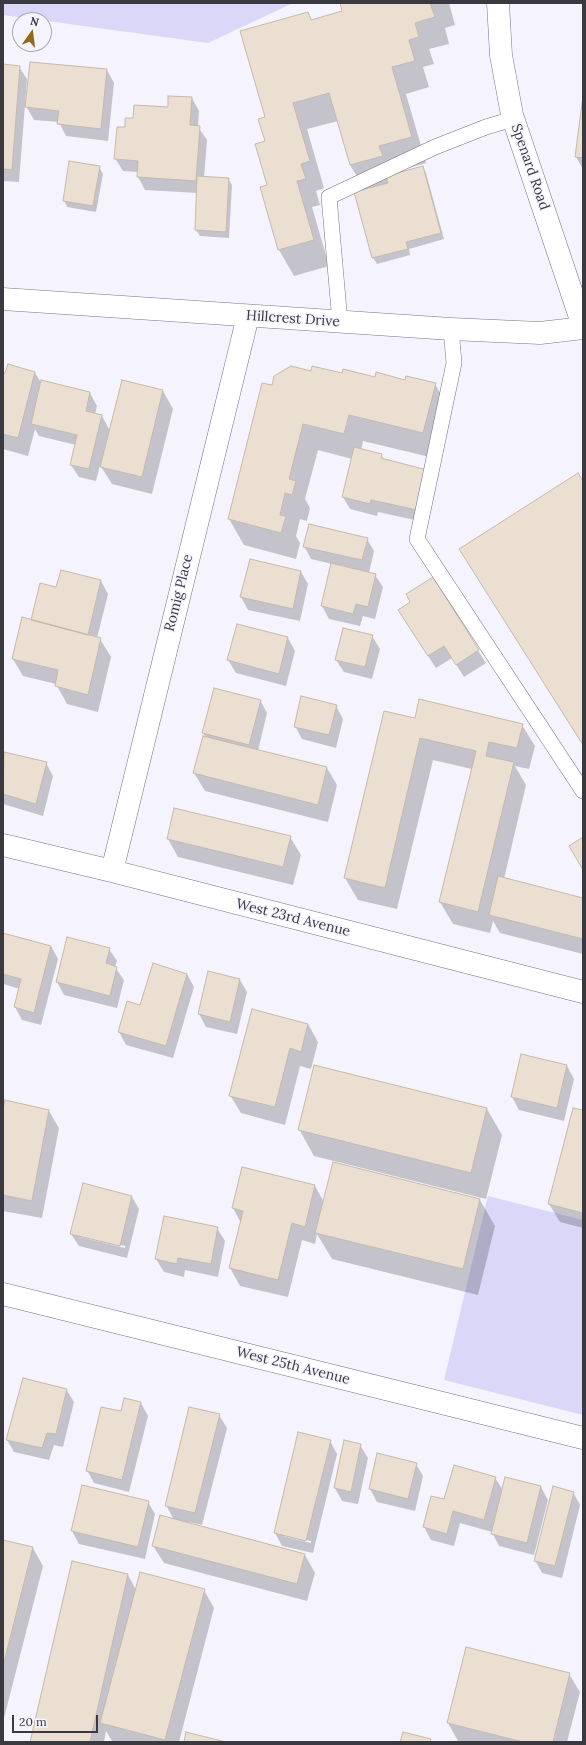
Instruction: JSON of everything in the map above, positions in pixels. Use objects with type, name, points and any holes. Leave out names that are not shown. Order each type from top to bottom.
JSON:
[{"type":"street","name":"Spenard Road","points":[[498,3],[501,55],[513,119],[554,236],[583,327]]},
{"type":"street","name":"Hillcrest Drive","points":[[3,299],[450,329],[540,333],[583,327]]},
{"type":"street","name":"Romig Place","points":[[112,871],[248,316]]},
{"type":"street","name":"West 23rd Avenue","points":[[3,845],[112,871],[583,992]]},
{"type":"street","name":"West 25th Avenue","points":[[3,1294],[583,1438]]},
{"type":"lane","points":[[340,322],[329,197],[435,147],[486,127],[513,119]]},
{"type":"lane","points":[[450,329],[454,363],[417,539],[583,791]]},
{"type":"shaded area","points":[[3,3],[293,3],[208,43],[52,22],[52,12],[12,12],[12,16],[3,15]]},
{"type":"shaded area","points":[[488,1196],[583,1220],[583,1415],[444,1380]]},
{"type":"building","points":[[340,3],[430,3],[435,17],[415,23],[419,37],[409,40],[415,61],[392,67],[412,137],[379,146],[383,156],[350,165],[329,93],[293,103],[310,161],[301,164],[306,179],[297,181],[314,240],[278,250],[260,187],[267,185],[255,144],[265,141],[258,119],[265,117],[240,31],[308,12],[311,20],[342,11]]},
{"type":"building","points":[[30,62],[107,69],[101,129],[57,124],[59,111],[25,107]]},
{"type":"building","points":[[3,64],[20,66],[12,170],[3,169]]},
{"type":"building","points":[[168,96],[192,97],[190,125],[200,126],[196,181],[137,177],[138,161],[114,159],[117,127],[125,127],[125,118],[133,118],[134,105],[168,107]]},
{"type":"building","points":[[583,96],[583,158],[575,157]]},
{"type":"building","points":[[69,161],[100,166],[93,206],[63,201]]},
{"type":"building","points":[[423,166],[441,233],[406,242],[408,249],[372,258],[354,192],[388,183],[386,176]]},
{"type":"building","points":[[197,176],[229,178],[226,232],[195,230]]},
{"type":"building","points":[[8,364],[35,372],[18,438],[3,434],[3,373],[5,373]]},
{"type":"building","points":[[291,366],[311,371],[312,366],[342,373],[343,369],[375,377],[376,372],[405,380],[406,376],[436,383],[423,433],[349,415],[344,434],[303,424],[289,479],[296,481],[292,495],[285,493],[280,515],[286,516],[281,533],[228,519],[262,383],[272,385],[274,376]]},
{"type":"building","points":[[41,380],[90,392],[86,411],[102,415],[89,469],[70,465],[77,435],[31,424]]},
{"type":"building","points":[[122,380],[163,390],[142,477],[100,467]]},
{"type":"building","points":[[354,447],[382,454],[381,458],[427,470],[417,510],[371,500],[370,504],[342,497]]},
{"type":"building","points":[[578,473],[583,481],[583,745],[459,549]]},
{"type":"building","points":[[309,524],[368,538],[362,560],[303,547]]},
{"type":"building","points":[[250,559],[301,571],[293,609],[240,597]]},
{"type":"building","points":[[331,563],[376,574],[368,607],[356,604],[353,614],[321,606]]},
{"type":"building","points":[[61,570],[101,580],[88,635],[31,620],[40,583],[56,587]]},
{"type":"building","points":[[433,577],[479,650],[456,665],[444,646],[428,656],[398,610],[410,602],[406,594]]},
{"type":"building","points":[[22,617],[101,638],[88,695],[55,686],[58,670],[12,659]]},
{"type":"building","points":[[237,624],[288,637],[279,674],[227,660]]},
{"type":"building","points":[[343,628],[373,635],[365,667],[335,660]]},
{"type":"building","points":[[214,688],[261,700],[249,745],[202,733]]},
{"type":"building","points":[[301,696],[337,705],[329,735],[294,727]]},
{"type":"building","points":[[419,699],[523,724],[517,748],[489,742],[486,756],[514,762],[478,912],[439,902],[476,751],[420,738],[385,888],[344,878],[384,711],[415,718]]},
{"type":"building","points":[[203,736],[327,767],[318,805],[193,773]]},
{"type":"building","points":[[4,752],[47,762],[36,804],[3,794]]},
{"type":"building","points":[[174,808],[291,836],[283,867],[167,839]]},
{"type":"building","points":[[583,837],[583,870],[569,846]]},
{"type":"building","points":[[498,876],[583,898],[583,939],[489,915]]},
{"type":"building","points":[[3,933],[51,946],[34,1013],[14,1007],[21,979],[3,974]]},
{"type":"building","points":[[67,937],[110,948],[106,963],[117,967],[110,996],[56,982]]},
{"type":"building","points":[[153,963],[187,974],[166,1046],[118,1032],[127,1001],[140,1005]]},
{"type":"building","points":[[208,971],[240,979],[230,1022],[198,1014]]},
{"type":"building","points":[[252,1009],[308,1024],[301,1052],[290,1048],[275,1107],[229,1096]]},
{"type":"building","points":[[521,1054],[567,1065],[557,1108],[511,1097]]},
{"type":"building","points":[[314,1065],[487,1108],[471,1173],[298,1130]]},
{"type":"building","points":[[5,1100],[49,1110],[32,1201],[3,1195],[3,1108]]},
{"type":"building","points":[[573,1108],[583,1110],[583,1213],[548,1204]]},
{"type":"building","points":[[333,1162],[480,1199],[463,1269],[315,1233]]},
{"type":"building","points":[[242,1167],[315,1185],[305,1227],[292,1223],[278,1280],[229,1268],[243,1211],[232,1208]]},
{"type":"building","points":[[83,1183],[132,1196],[120,1246],[70,1234]]},
{"type":"building","points":[[164,1216],[218,1227],[211,1264],[178,1258],[177,1264],[155,1259]]},
{"type":"building","points":[[23,1378],[67,1389],[56,1434],[47,1433],[42,1448],[6,1440]]},
{"type":"building","points":[[124,1398],[141,1402],[122,1480],[86,1471],[101,1407],[121,1411]]},
{"type":"building","points":[[189,1407],[220,1414],[195,1513],[165,1506]]},
{"type":"building","points":[[298,1432],[331,1440],[306,1541],[274,1533]]},
{"type":"building","points":[[344,1440],[361,1444],[351,1492],[334,1488]]},
{"type":"building","points":[[377,1453],[417,1463],[408,1499],[369,1489]]},
{"type":"building","points":[[454,1465],[496,1477],[484,1520],[453,1511],[447,1534],[423,1527],[431,1496],[444,1499]]},
{"type":"building","points":[[505,1477],[541,1486],[527,1543],[491,1534]]},
{"type":"building","points":[[82,1485],[149,1501],[138,1547],[71,1531]]},
{"type":"building","points":[[553,1486],[574,1492],[555,1566],[534,1561]]},
{"type":"building","points":[[160,1515],[305,1554],[297,1584],[152,1546]]},
{"type":"building","points":[[3,1540],[33,1547],[3,1666]]},
{"type":"building","points":[[72,1561],[128,1574],[90,1742],[30,1742]]},
{"type":"building","points":[[140,1572],[205,1589],[165,1740],[100,1723]]},
{"type":"building","points":[[466,1647],[570,1673],[553,1742],[523,1742],[447,1723]]},
{"type":"building","points":[[186,1732],[226,1742],[184,1742]]},
{"type":"building","points":[[403,1732],[431,1739],[430,1742],[400,1742]]}]
